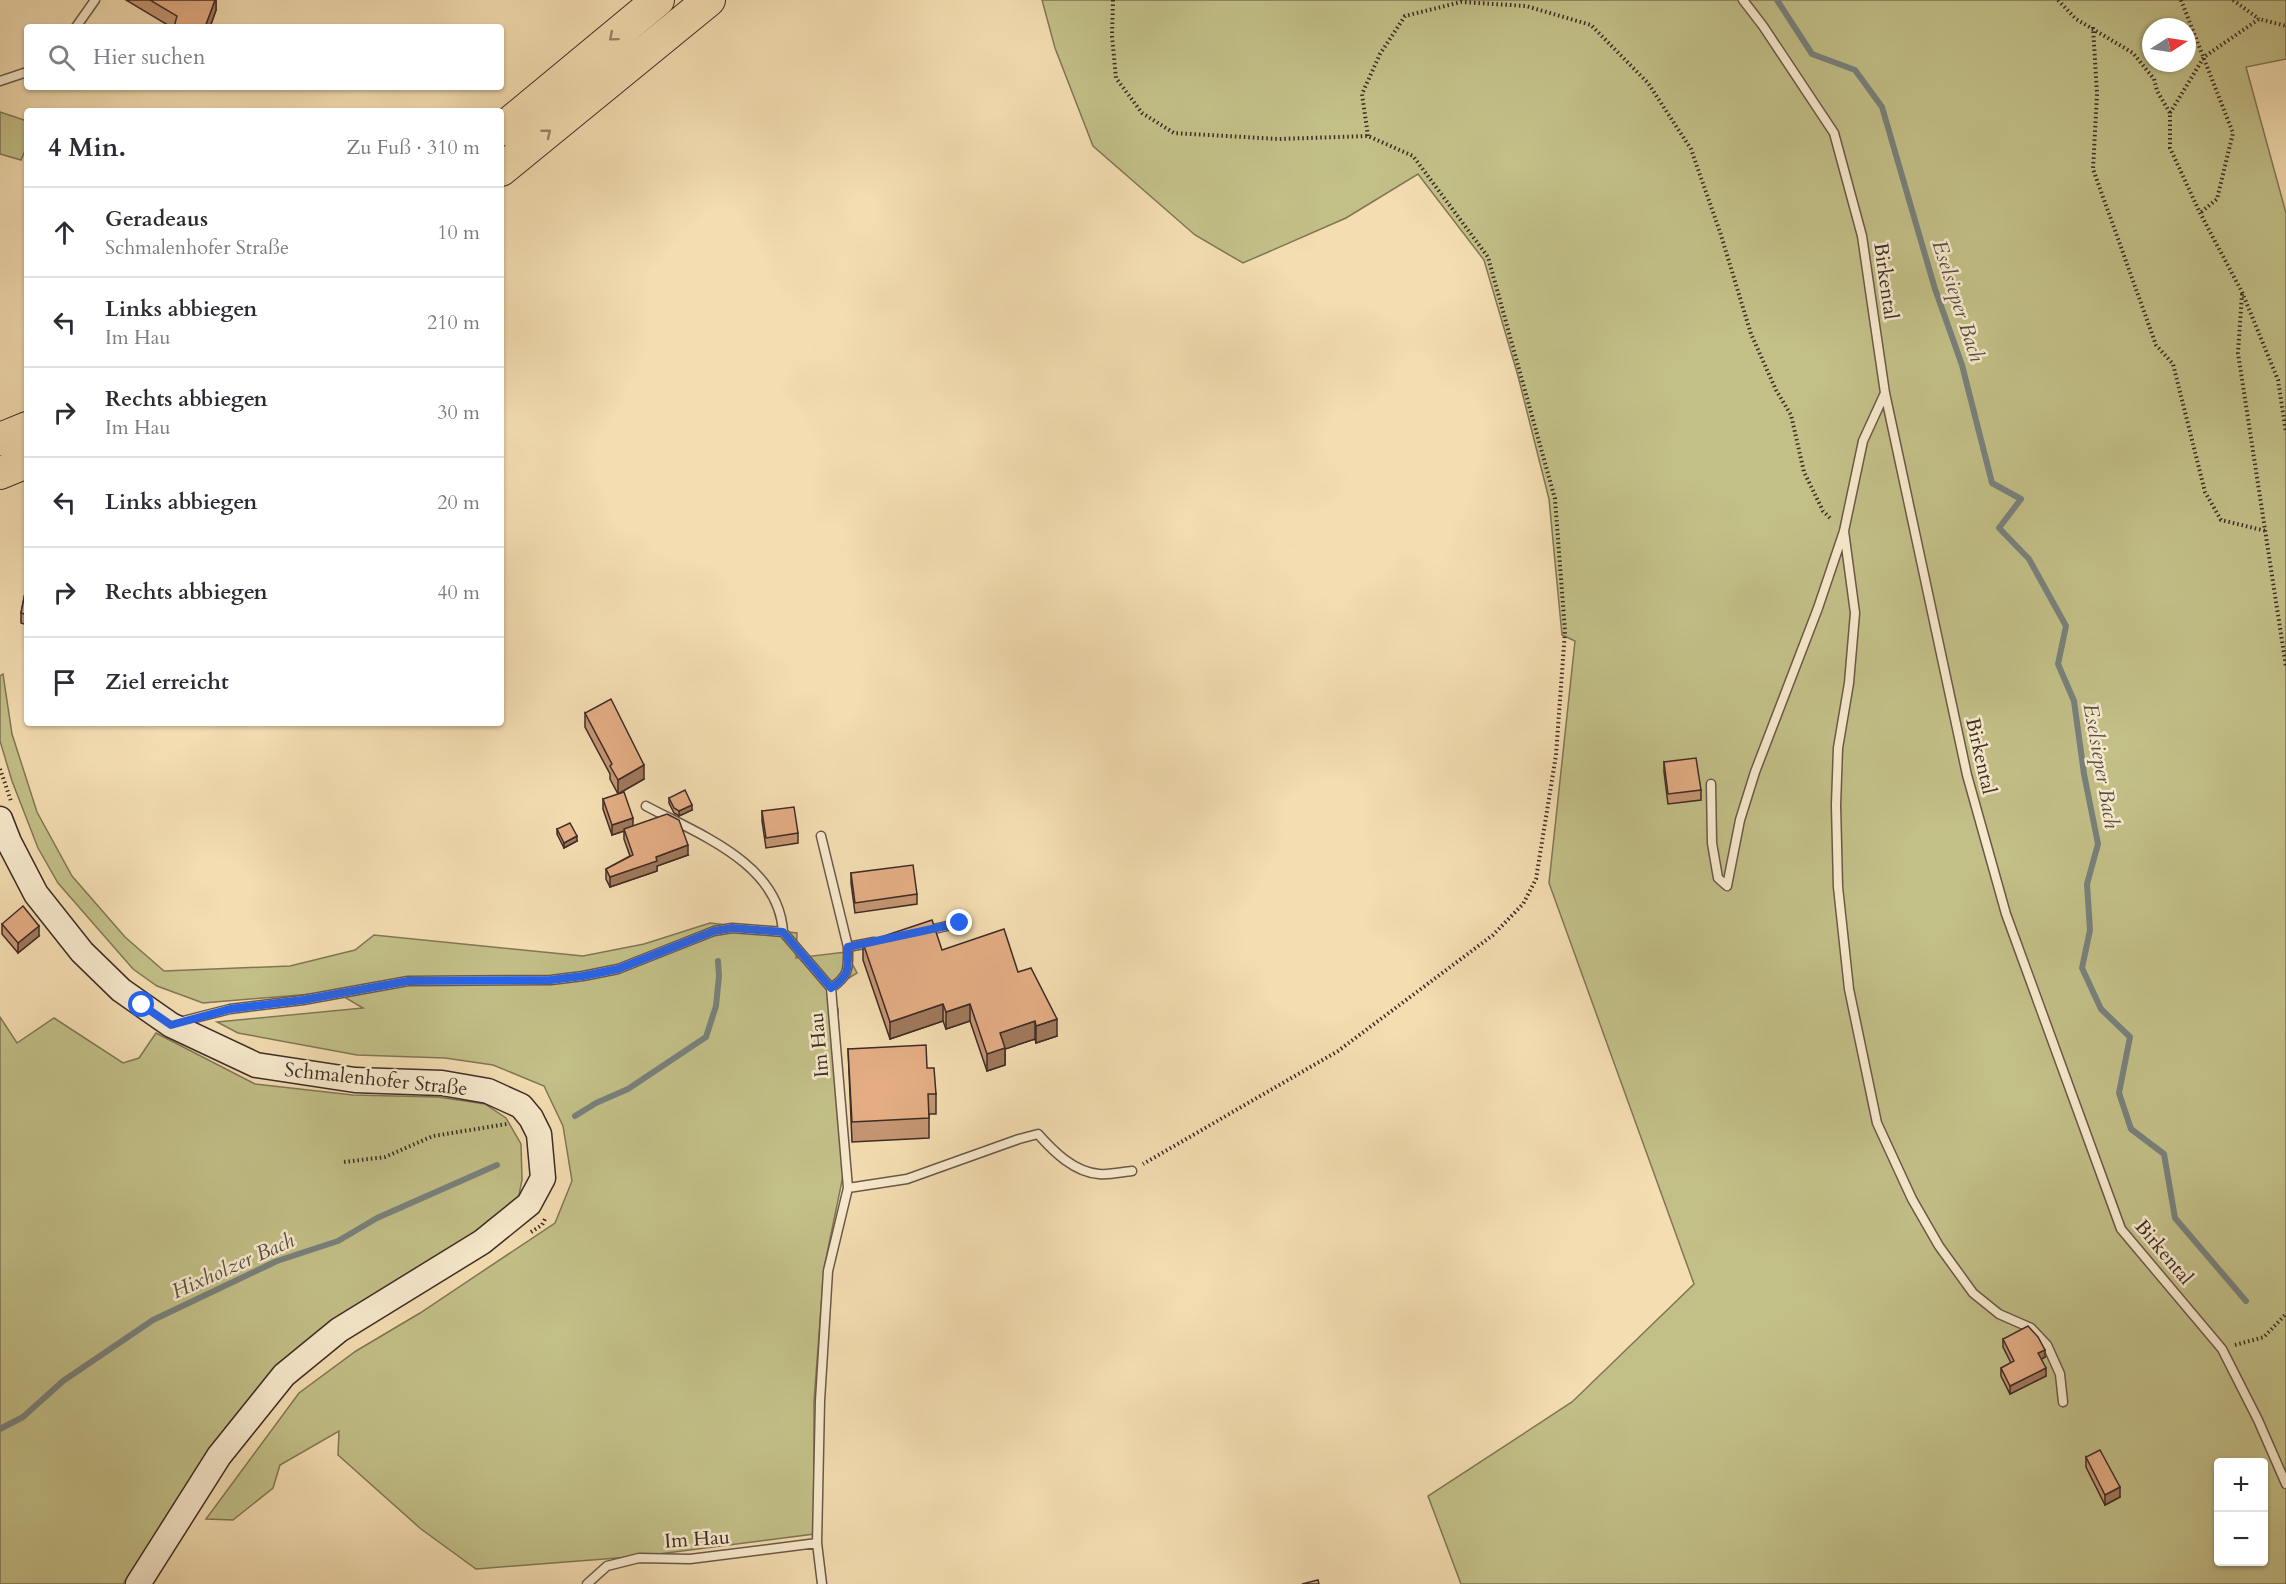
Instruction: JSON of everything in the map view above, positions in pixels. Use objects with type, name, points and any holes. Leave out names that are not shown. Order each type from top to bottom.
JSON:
[{"type":"highway","points":[[504,128],[658,0]]},
{"type":"highway","points":[[504,168],[709,0]]},
{"type":"highway","points":[[0,439],[24,429]]},
{"type":"highway","points":[[0,473],[24,463]]},
{"type":"main road","name":"Schmalenhofer Straße","points":[[7,814],[9,842],[36,894],[82,952],[121,990],[171,1025],[256,1065],[355,1080],[442,1083],[488,1091],[521,1106],[531,1118]]},
{"type":"main road","points":[[138,1584],[219,1456],[284,1375],[339,1330],[482,1242],[529,1204],[543,1178],[539,1134],[531,1118]]},
{"type":"lane","points":[[78,24],[95,0]]},
{"type":"lane","name":"Birkental","points":[[1743,0],[1763,26],[1834,133],[1863,236],[1885,393],[1967,775],[2006,914],[2121,1228],[2222,1349],[2258,1420],[2286,1484]]},
{"type":"lane","points":[[0,81],[24,73]]},
{"type":"lane","points":[[1710,784],[1712,843],[1718,878],[1727,886],[1740,820],[1755,772],[1818,608],[1844,531],[1863,441],[1885,393]]},
{"type":"lane","points":[[1844,531],[1855,613],[1849,683],[1838,748],[1836,805],[1838,887],[1850,989],[1877,1123],[1917,1209],[1939,1246],[1973,1293],[1999,1314],[2031,1328],[2047,1346],[2060,1374],[2063,1402]]},
{"type":"lane","points":[[171,1025],[230,1009],[303,1000],[408,981],[551,980],[583,976],[618,969],[714,931],[732,928],[783,932],[782,917],[774,897],[758,875],[741,860],[706,838],[646,806]]},
{"type":"lane","points":[[821,836],[848,947],[848,965],[844,979],[831,988]]},
{"type":"lane","points":[[915,933],[960,923]]},
{"type":"lane","name":"Im Hau","points":[[783,932],[831,988],[848,1188],[828,1271],[819,1401],[817,1543],[822,1584]]},
{"type":"lane","points":[[848,947],[882,940]]},
{"type":"lane","points":[[848,1188],[907,1179],[1038,1134],[1056,1154],[1078,1168],[1099,1174],[1132,1171]]},
{"type":"lane","name":"Im Hau","points":[[587,1584],[607,1566],[639,1558],[690,1559],[817,1543]]},
{"type":"path","points":[[1113,0],[1112,36],[1116,78],[1142,113],[1174,133],[1278,139],[1368,136],[1413,156],[1488,257],[1555,499],[1565,631],[1556,755],[1536,879],[1523,904],[1493,935],[1338,1051],[1132,1171]]},
{"type":"path","points":[[2058,0],[2076,19],[2133,52],[2154,79],[2157,91],[2170,113],[2170,148],[2200,213],[2242,292],[2278,380],[2286,433]]},
{"type":"path","points":[[2181,0],[2234,133],[2217,199],[2200,213]]},
{"type":"path","points":[[2233,0],[2259,20],[2286,26]]},
{"type":"path","points":[[1368,136],[1362,94],[1380,54],[1405,16],[1461,2],[1526,6],[1591,25],[1648,83],[1692,149],[1751,334],[1776,390],[1791,415],[1804,472],[1823,511],[1844,531]]},
{"type":"path","points":[[2170,113],[2204,57],[2259,20]]},
{"type":"path","points":[[2093,27],[2097,94],[2093,169],[2156,345],[2174,364],[2205,492],[2222,520],[2266,531]]},
{"type":"path","points":[[2242,292],[2238,353],[2286,667]]},
{"type":"path","points":[[0,770],[7,814]]},
{"type":"path","points":[[344,1162],[385,1157],[433,1136],[531,1118]]},
{"type":"path","points":[[524,1237],[542,1225],[547,1215]]},
{"type":"path","points":[[2222,1349],[2264,1337],[2286,1314]]},
{"type":"shaded area","points":[[1042,0],[2286,0],[2286,59],[2246,67],[2286,213],[2286,1584],[1461,1584],[1428,1496],[1572,1402],[1694,1284],[1549,883],[1575,641],[1562,635],[1549,499],[1518,376],[1484,260],[1418,174],[1346,218],[1243,263],[1195,235],[1093,146],[1055,48]]},
{"type":"shaded area","points":[[0,112],[24,120],[24,153],[21,160],[0,154]]},
{"type":"shaded area","points":[[3,674],[12,734],[37,812],[72,876],[125,937],[164,971],[290,966],[355,950],[374,935],[583,956],[644,944],[710,923],[797,933],[796,958],[846,952],[857,973],[831,989],[838,1009],[843,1176],[824,1268],[814,1401],[814,1534],[643,1556],[476,1569],[421,1529],[338,1455],[339,1431],[280,1465],[273,1488],[233,1520],[206,1519],[299,1393],[356,1351],[420,1313],[555,1223],[572,1181],[563,1126],[544,1086],[493,1065],[445,1058],[357,1055],[238,1033],[217,1022],[363,1008],[336,992],[203,1003],[157,986],[133,969],[58,883],[38,848],[12,781],[0,741],[0,676]]},
{"type":"shaded area","points":[[0,1017],[17,1043],[54,1018],[123,1063],[139,1058],[156,1033],[255,1084],[353,1095],[438,1097],[485,1104],[506,1118],[521,1144],[522,1180],[518,1200],[476,1234],[330,1322],[160,1527],[123,1584],[0,1584]]},
{"type":"building","points":[[150,0],[215,0],[206,24],[175,24],[177,16]]},
{"type":"building","points":[[24,598],[24,614],[21,613]]},
{"type":"building","points":[[611,699],[644,765],[618,780],[585,713]]},
{"type":"building","points":[[1696,758],[1701,790],[1668,794],[1664,762]]},
{"type":"building","points":[[685,790],[692,805],[679,811],[674,808],[669,798]]},
{"type":"building","points":[[624,792],[633,818],[612,825],[603,799]]},
{"type":"building","points":[[794,807],[798,833],[766,838],[762,811]]},
{"type":"building","points":[[667,814],[679,820],[688,845],[656,857],[657,861],[610,877],[606,869],[633,855],[624,829]]},
{"type":"building","points":[[570,823],[577,836],[564,843],[557,829]]},
{"type":"building","points":[[913,865],[917,894],[855,903],[851,873]]},
{"type":"building","points":[[23,906],[39,926],[18,943],[2,924]]},
{"type":"building","points":[[932,920],[942,950],[1004,929],[1018,972],[1031,968],[1057,1019],[1036,1026],[1035,1021],[1000,1033],[1005,1048],[987,1054],[970,1004],[946,1012],[943,1004],[890,1022],[863,943]]},
{"type":"building","points":[[926,1045],[927,1068],[934,1068],[936,1094],[928,1094],[929,1118],[852,1122],[848,1049]]},
{"type":"building","points":[[2028,1326],[2038,1337],[2045,1350],[2038,1353],[2046,1368],[2010,1386],[2001,1368],[2014,1361],[2003,1339]]},
{"type":"building","points":[[2100,1450],[2120,1487],[2105,1495],[2086,1457]]},
{"type":"building","points":[[1318,1580],[1319,1584],[1302,1584]]},
{"type":"waterway","name":"Eselsieper Bach","points":[[1777,0],[1812,54],[1855,70],[1882,107],[1935,289],[1962,365],[1992,483],[2021,499],[1999,528],[2029,559],[2066,626],[2058,664],[2074,701],[2084,774],[2098,844],[2087,884],[2090,930],[2082,968],[2101,1009],[2130,1037],[2119,1093],[2131,1129],[2164,1154],[2175,1218],[2246,1301]]},
{"type":"waterway","name":"Hixholzer Bach","points":[[575,1116],[596,1103],[628,1089],[706,1037],[716,1006],[718,961]]},
{"type":"waterway","name":"Hixholzer Bach","points":[[0,1429],[23,1417],[63,1381],[153,1320],[277,1261],[338,1241],[377,1218],[497,1165]]},
{"type":"route","points":[[142,1005],[171,1025],[230,1009],[303,1000],[408,981],[551,980],[583,976],[618,969],[714,931],[732,928],[783,932],[831,988],[844,979],[848,965],[848,947],[960,923]]}]
